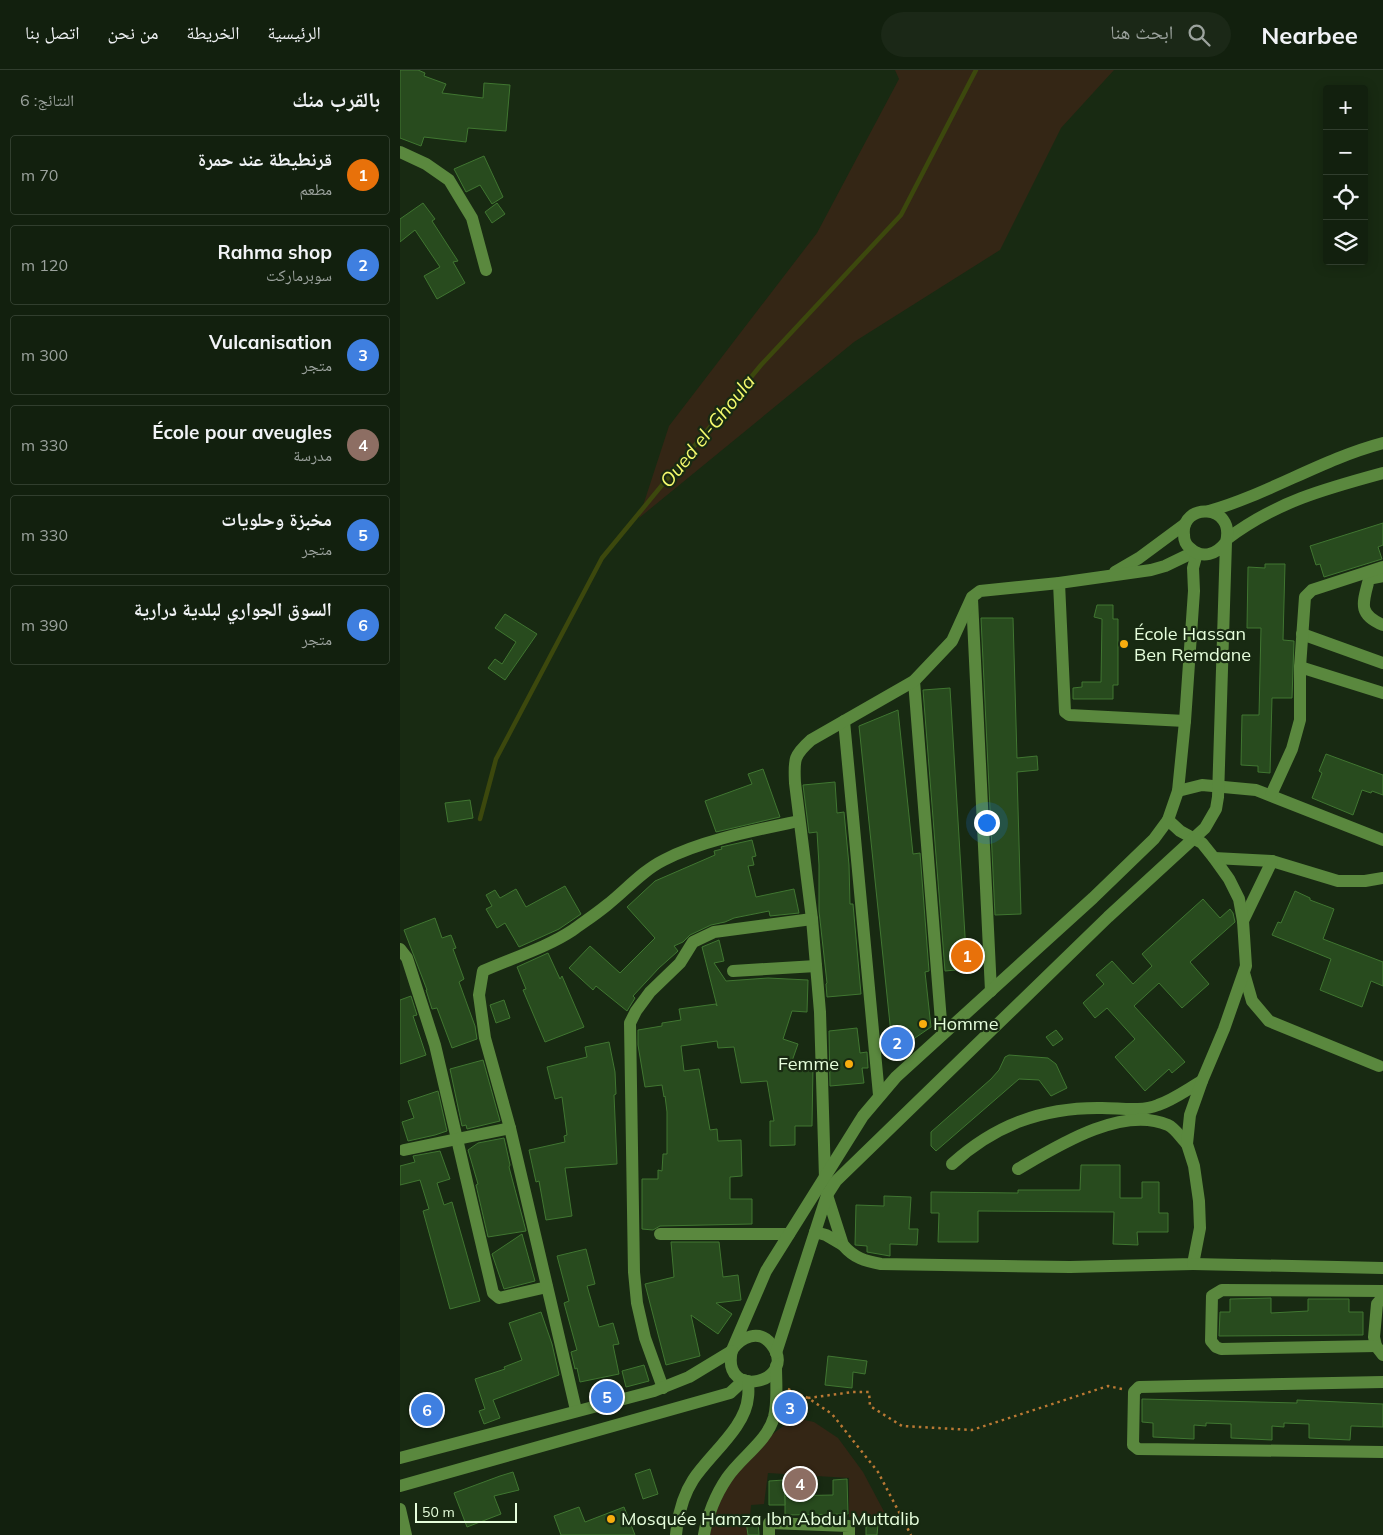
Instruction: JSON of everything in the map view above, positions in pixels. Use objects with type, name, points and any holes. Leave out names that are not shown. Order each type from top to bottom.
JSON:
[{"type":"street","points":[[400,152],[426,164],[449,180],[472,218],[486,270]]},
{"type":"street","points":[[1106,577],[1139,558],[1185,524],[1195,513],[1209,511],[1253,496],[1338,457],[1383,444]]},
{"type":"street","points":[[1185,524],[1183,532],[1188,547],[1195,553],[1214,554],[1221,549],[1226,541],[1257,518],[1291,501],[1383,473]]},
{"type":"street","points":[[704,1535],[706,1521],[727,1478],[762,1438],[773,1418],[776,1403],[776,1353],[827,1195],[836,1181],[1108,917],[1195,838],[1205,828],[1216,809],[1227,526],[1217,514],[1209,511]]},
{"type":"street","points":[[825,1178],[820,1012],[812,919],[795,783],[794,762],[799,751],[811,740],[914,681],[952,641],[972,597],[980,592],[1151,570],[1195,553]]},
{"type":"street","points":[[776,1366],[768,1378],[758,1382],[746,1381],[738,1377],[732,1366],[732,1351],[766,1271],[863,1116],[896,1077],[1093,898],[1154,839],[1168,820],[1178,790],[1185,721],[1195,553]]},
{"type":"street","points":[[1270,795],[1292,749],[1300,720],[1300,667],[1305,597],[1308,593],[1325,586],[1382,572]]},
{"type":"street","points":[[1382,572],[1369,579],[1362,606],[1365,614],[1383,625]]},
{"type":"street","points":[[1059,583],[1065,712],[1069,715],[1185,721]]},
{"type":"street","points":[[972,597],[991,991]]},
{"type":"street","points":[[1302,634],[1383,663]]},
{"type":"street","points":[[1300,667],[1383,693]]},
{"type":"street","points":[[914,681],[942,1034]]},
{"type":"street","points":[[844,721],[879,1095]]},
{"type":"street","points":[[1178,790],[1194,786],[1218,786],[1241,788],[1270,795],[1383,840]]},
{"type":"street","points":[[1168,820],[1180,831],[1202,843],[1229,879],[1239,899],[1243,921],[1246,966],[1190,1115],[1186,1144]]},
{"type":"street","points":[[576,1410],[510,1128],[485,1038],[480,995],[483,971],[571,931],[663,860],[688,849],[754,830],[799,821]]},
{"type":"street","points":[[1214,858],[1272,861],[1338,880],[1366,882],[1383,878]]},
{"type":"street","points":[[1243,921],[1272,861]]},
{"type":"street","points":[[662,1388],[645,1338],[637,1303],[634,1272],[630,1023],[650,992],[680,963],[693,942],[714,932],[812,919]]},
{"type":"street","points":[[400,949],[408,958],[435,1045],[493,1293],[499,1298],[546,1288]]},
{"type":"street","points":[[732,971],[816,966]]},
{"type":"street","points":[[1244,972],[1252,1001],[1268,1020],[1379,1066]]},
{"type":"street","points":[[952,1164],[970,1148],[999,1130],[1033,1116],[1059,1111],[1100,1108],[1144,1109],[1159,1105],[1202,1081]]},
{"type":"street","points":[[1018,1169],[1055,1147],[1091,1131],[1124,1121],[1152,1120],[1170,1125],[1186,1144],[1194,1166],[1199,1201],[1200,1228],[1193,1264]]},
{"type":"street","points":[[404,1150],[510,1128]]},
{"type":"street","points":[[827,1195],[843,1246]]},
{"type":"street","points":[[815,1232],[826,1235],[843,1246],[850,1254],[862,1260],[880,1264],[1070,1267],[1193,1264],[1383,1268]]},
{"type":"street","points":[[660,1234],[789,1234]]},
{"type":"street","points":[[1383,1291],[1222,1290],[1212,1296],[1211,1341],[1221,1349],[1379,1351],[1374,1337],[1377,1304],[1383,1296]]},
{"type":"street","points":[[400,1458],[662,1388],[689,1377],[732,1351],[738,1342],[745,1338],[758,1336],[769,1342],[776,1353]]},
{"type":"street","points":[[400,1486],[730,1393],[746,1381]]},
{"type":"street","points":[[676,1535],[678,1515],[692,1482],[703,1465],[740,1422],[748,1397],[746,1381]]},
{"type":"street","points":[[1383,1382],[1139,1387],[1134,1392],[1133,1445],[1138,1449],[1383,1452]]},
{"type":"street","points":[[400,1508],[406,1535]]},
{"type":"street","points":[[769,1535],[769,1523],[849,1526],[849,1535]]},
{"type":"path","points":[[776,1382],[808,1398],[832,1414],[878,1472],[911,1535]]},
{"type":"path","points":[[808,1398],[868,1392],[870,1406],[902,1426],[972,1430],[1108,1386],[1134,1392]]},
{"type":"shaded area","points":[[895,70],[1114,70],[1061,128],[1000,250],[854,342],[639,518],[669,426],[817,233],[899,79]]},
{"type":"shaded area","points":[[799,1419],[814,1422],[838,1438],[863,1472],[889,1521],[849,1517],[849,1478],[768,1473],[764,1504],[751,1505],[749,1531],[759,1535],[710,1535],[720,1502],[737,1471],[776,1432],[789,1422]]},
{"type":"building","points":[[400,70],[418,70],[425,73],[424,76],[446,84],[442,93],[483,98],[484,83],[510,85],[506,131],[468,128],[466,142],[424,137],[421,146],[400,138]]},
{"type":"building","points":[[484,156],[503,197],[492,204],[480,185],[466,192],[454,169]]},
{"type":"building","points":[[423,203],[435,219],[432,221],[458,261],[453,262],[465,283],[437,299],[424,276],[440,267],[415,230],[400,242],[400,219]]},
{"type":"building","points":[[497,203],[505,214],[492,223],[485,212]]},
{"type":"building","points":[[1383,523],[1383,545],[1378,547],[1382,559],[1324,577],[1320,564],[1316,565],[1310,546]]},
{"type":"building","points":[[1265,564],[1285,564],[1283,640],[1294,641],[1292,698],[1272,698],[1270,773],[1258,772],[1258,766],[1241,765],[1242,715],[1259,715],[1261,628],[1247,628],[1248,567],[1265,568]]},
{"type":"building","points":[[1097,605],[1113,605],[1113,619],[1118,619],[1118,685],[1113,685],[1113,699],[1073,699],[1073,688],[1082,687],[1082,682],[1101,682],[1102,619],[1094,617]]},
{"type":"building","points":[[505,614],[537,634],[505,680],[488,668],[495,659],[502,664],[516,642],[495,628]]},
{"type":"building","points":[[981,618],[1013,618],[1017,758],[1037,756],[1038,770],[1017,772],[1021,914],[995,915]]},
{"type":"building","points":[[950,688],[967,969],[945,971],[923,690]]},
{"type":"building","points":[[898,710],[913,854],[920,853],[929,971],[925,972],[931,1027],[893,1053],[859,726]]},
{"type":"building","points":[[1326,754],[1383,775],[1383,795],[1362,790],[1353,815],[1312,798],[1322,773],[1319,771]]},
{"type":"building","points":[[763,769],[780,817],[716,832],[705,801],[752,784],[748,774]]},
{"type":"building","points":[[835,782],[837,813],[844,812],[849,865],[850,904],[853,904],[861,994],[827,997],[819,911],[817,832],[809,833],[803,785]]},
{"type":"building","points":[[470,800],[473,818],[448,822],[445,803]]},
{"type":"building","points":[[752,840],[756,856],[752,857],[754,865],[748,866],[756,897],[794,889],[799,913],[770,916],[769,911],[734,918],[711,925],[690,935],[683,942],[674,946],[678,951],[633,996],[635,998],[627,1011],[596,986],[593,990],[569,968],[590,946],[620,973],[655,938],[627,907],[655,881],[715,855],[714,851],[722,849],[721,847]]},
{"type":"building","points":[[565,886],[581,914],[559,929],[519,947],[505,923],[497,928],[486,909],[492,906],[486,895],[495,890],[500,898],[516,889],[526,907]]},
{"type":"building","points":[[1295,891],[1310,898],[1310,900],[1334,909],[1323,939],[1383,962],[1383,986],[1371,981],[1362,1007],[1320,990],[1331,959],[1272,935],[1278,922],[1281,923]]},
{"type":"building","points":[[1203,899],[1220,918],[1230,909],[1235,922],[1190,962],[1209,984],[1182,1008],[1159,983],[1134,1006],[1185,1062],[1172,1073],[1169,1069],[1145,1091],[1115,1057],[1135,1039],[1107,1008],[1095,1018],[1083,1003],[1104,984],[1096,975],[1112,961],[1133,984],[1152,966],[1142,954]]},
{"type":"building","points":[[435,918],[442,938],[451,935],[456,948],[453,949],[464,979],[459,982],[475,1026],[477,1039],[452,1048],[437,1008],[432,1009],[427,990],[404,930]]},
{"type":"building","points":[[719,940],[724,961],[714,963],[726,981],[768,978],[808,980],[807,1012],[792,1011],[783,1039],[798,1044],[791,1064],[813,1065],[812,1126],[795,1126],[795,1145],[770,1146],[770,1121],[774,1121],[767,1081],[741,1083],[734,1047],[718,1048],[717,1041],[681,1046],[684,1071],[699,1069],[710,1130],[717,1129],[718,1141],[741,1140],[742,1176],[730,1177],[730,1199],[752,1199],[752,1224],[660,1226],[653,1230],[642,1229],[642,1179],[658,1179],[658,1170],[662,1171],[663,1154],[667,1154],[667,1112],[662,1085],[645,1087],[638,1045],[638,1030],[662,1026],[662,1023],[681,1020],[679,1009],[716,1004],[717,1006],[702,947]]},
{"type":"building","points":[[548,953],[560,979],[562,976],[584,1027],[545,1042],[523,990],[526,989],[517,967]]},
{"type":"building","points":[[411,996],[417,1015],[413,1016],[426,1055],[400,1064],[400,1000]]},
{"type":"building","points":[[504,1000],[510,1018],[496,1023],[490,1005]]},
{"type":"building","points":[[857,1028],[860,1053],[867,1052],[868,1068],[862,1068],[864,1083],[830,1086],[829,1031]]},
{"type":"building","points":[[1056,1030],[1063,1039],[1053,1046],[1046,1037]]},
{"type":"building","points":[[609,1042],[615,1072],[617,1164],[565,1168],[572,1216],[546,1220],[539,1181],[536,1182],[529,1150],[565,1142],[564,1136],[567,1135],[562,1097],[555,1099],[547,1067],[587,1057],[585,1047]]},
{"type":"building","points":[[1009,1055],[1048,1058],[1056,1064],[1067,1088],[1051,1096],[1039,1080],[1019,1079],[936,1151],[931,1146],[931,1132],[991,1079],[999,1070],[1005,1057]]},
{"type":"building","points":[[483,1060],[500,1121],[467,1129],[466,1125],[462,1126],[450,1069]]},
{"type":"building","points":[[438,1091],[447,1131],[408,1141],[402,1122],[414,1118],[408,1101]]},
{"type":"building","points":[[504,1138],[509,1167],[526,1231],[488,1237],[476,1185],[478,1184],[468,1150],[478,1143]]},
{"type":"building","points":[[440,1151],[450,1179],[437,1183],[444,1205],[452,1202],[480,1301],[450,1309],[423,1211],[429,1209],[420,1180],[400,1185],[400,1166],[415,1162],[413,1156]]},
{"type":"building","points":[[1081,1165],[1120,1165],[1120,1198],[1142,1198],[1142,1182],[1159,1182],[1159,1213],[1168,1213],[1168,1232],[1137,1232],[1138,1245],[1113,1244],[1114,1212],[978,1211],[978,1242],[938,1242],[939,1213],[931,1213],[931,1192],[1018,1193],[1018,1190],[1080,1190]]},
{"type":"building","points":[[884,1196],[911,1197],[909,1229],[918,1229],[917,1245],[890,1244],[890,1256],[867,1252],[867,1246],[855,1245],[856,1205],[884,1206]]},
{"type":"building","points":[[522,1234],[535,1281],[504,1289],[492,1254]]},
{"type":"building","points":[[671,1242],[719,1242],[723,1277],[738,1275],[741,1300],[716,1303],[732,1314],[718,1334],[691,1315],[700,1356],[666,1365],[645,1284],[674,1277]]},
{"type":"building","points":[[586,1249],[595,1284],[587,1286],[599,1327],[613,1323],[619,1344],[613,1345],[619,1374],[580,1382],[571,1352],[577,1350],[564,1303],[569,1301],[557,1256]]},
{"type":"building","points":[[1271,1298],[1271,1313],[1308,1311],[1308,1299],[1349,1299],[1349,1312],[1363,1312],[1363,1335],[1219,1336],[1220,1312],[1230,1312],[1230,1299]]},
{"type":"building","points":[[541,1312],[552,1344],[559,1375],[493,1400],[500,1418],[484,1424],[479,1411],[485,1409],[475,1379],[505,1369],[504,1367],[522,1360],[509,1323]]},
{"type":"building","points":[[828,1356],[867,1361],[865,1374],[853,1372],[852,1388],[825,1385]]},
{"type":"building","points":[[644,1365],[649,1381],[626,1387],[622,1371]]},
{"type":"building","points":[[1142,1399],[1297,1403],[1297,1400],[1383,1404],[1383,1427],[1351,1426],[1350,1440],[1309,1438],[1309,1424],[1284,1423],[1284,1427],[1272,1426],[1272,1440],[1231,1438],[1231,1424],[1206,1423],[1206,1426],[1194,1425],[1194,1439],[1153,1437],[1153,1423],[1142,1422]]},
{"type":"building","points":[[650,1469],[658,1494],[643,1499],[635,1474]]},
{"type":"building","points":[[513,1472],[519,1490],[494,1496],[501,1514],[467,1527],[454,1493]]},
{"type":"building","points":[[847,1479],[848,1514],[785,1515],[785,1496],[833,1495],[833,1480]]},
{"type":"building","points":[[784,1480],[785,1505],[769,1505],[769,1481]]},
{"type":"building","name":"Mosquée Hamza Ibn Abdul Muttalib","points":[[579,1507],[585,1522],[624,1507],[635,1535],[561,1535],[554,1516]]},
{"type":"building","points":[[758,1520],[759,1535],[748,1535],[746,1521]]},
{"type":"building","points":[[866,1523],[878,1524],[877,1535],[866,1535]]},
{"type":"waterway","name":"Oued el-Ghoula","points":[[480,819],[496,759],[602,558],[761,365],[901,215],[976,70]]},
{"type":"place","name":"École Hassan Ben Remdane","points":[[1124,644]]},
{"type":"place","name":"قرنطيطة عند حمرة","points":[[967,956]]},
{"type":"place","name":"Homme","points":[[923,1024]]},
{"type":"place","name":"Rahma shop","points":[[897,1043]]},
{"type":"place","name":"Femme","points":[[849,1064]]},
{"type":"place","name":"مخبزة وحلويات","points":[[607,1397]]},
{"type":"place","name":"Vulcanisation","points":[[790,1408]]},
{"type":"place","name":"السوق الجواري لبلدية درارية","points":[[427,1410]]},
{"type":"place","name":"École pour aveugles","points":[[800,1484]]},
{"type":"place","name":"Mosquée Hamza Ibn Abdul Muttalib","points":[[611,1519]]}]
